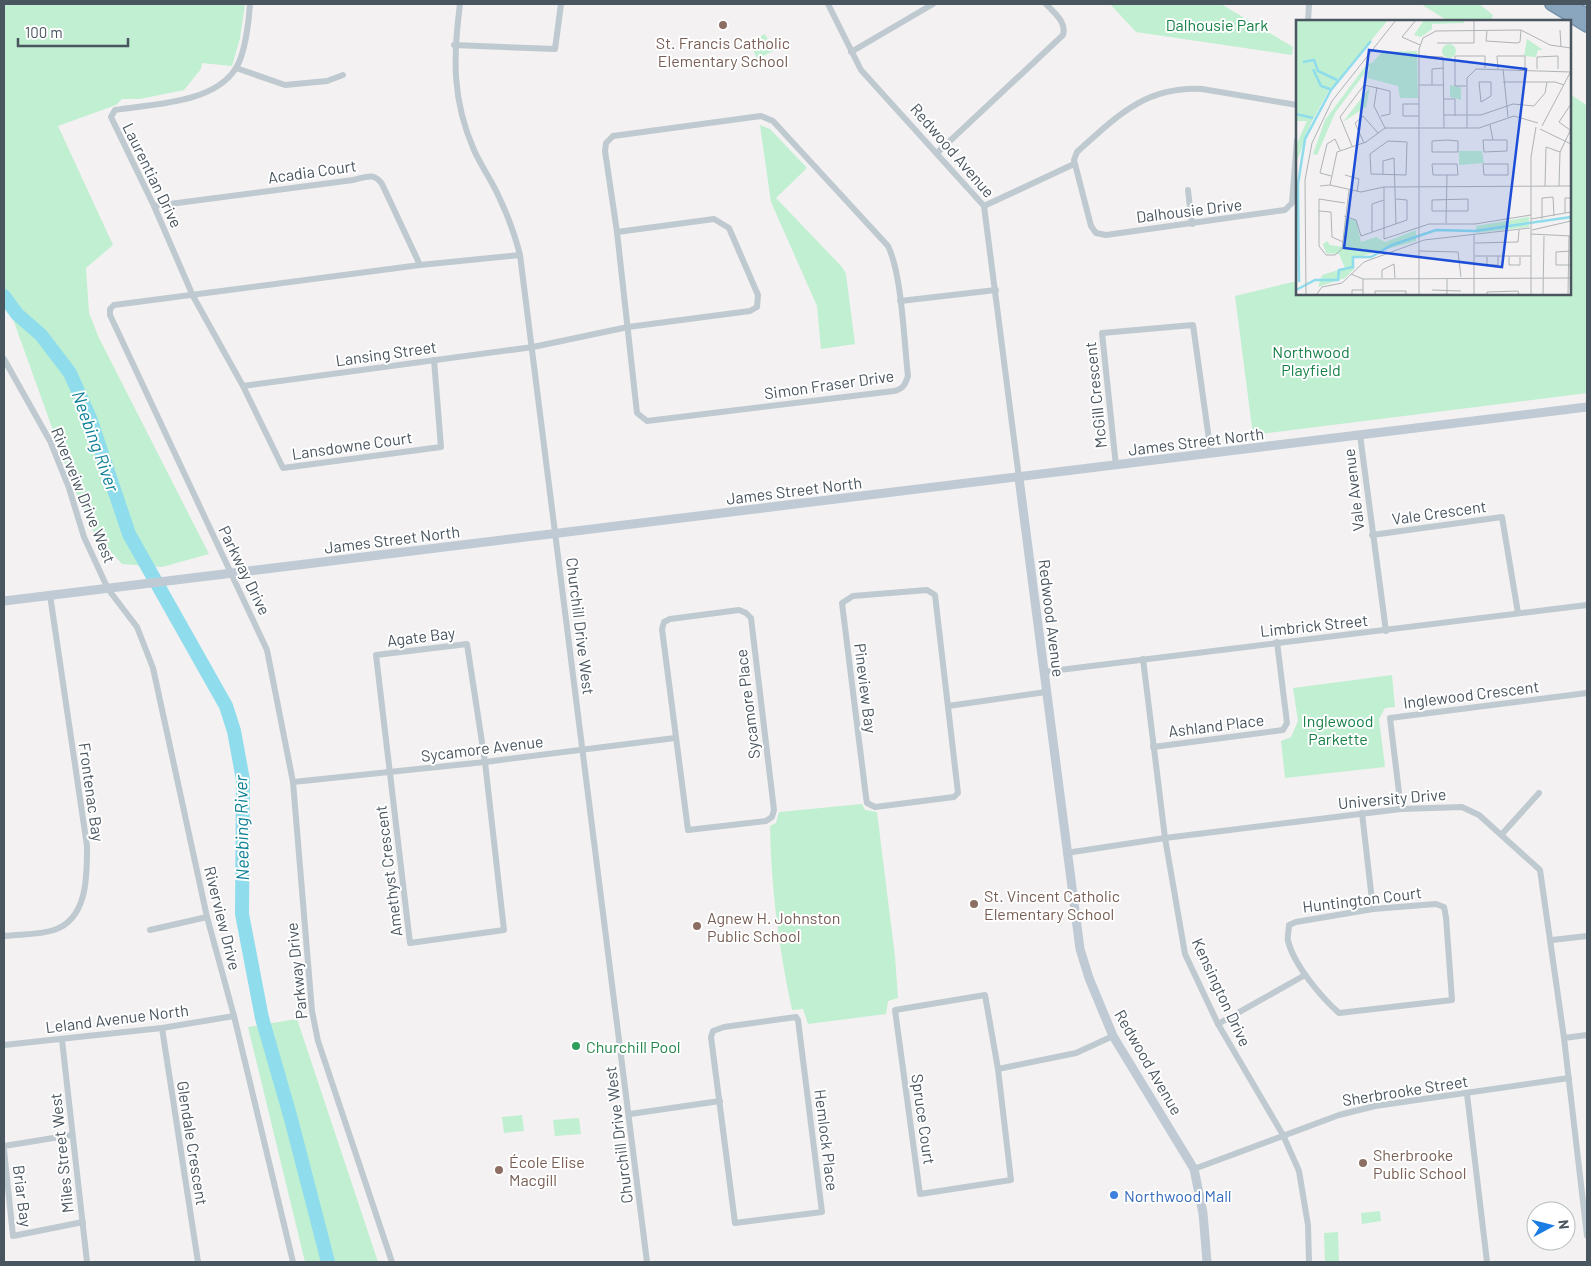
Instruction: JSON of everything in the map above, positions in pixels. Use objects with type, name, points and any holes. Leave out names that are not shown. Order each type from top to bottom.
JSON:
[{"type":"highway","points":[[1551,4],[1587,26]]},
{"type":"highway","points":[[1569,4],[1587,15]]},
{"type":"street","points":[[250,4],[243,45],[236,68],[285,85],[327,81],[343,75]]},
{"type":"street","name":"Churchill Drive West","points":[[460,4],[454,45],[461,115],[474,151],[512,226],[520,255],[534,347],[647,1262]]},
{"type":"street","points":[[454,45],[555,49],[561,4]]},
{"type":"street","name":"Redwood Avenue","points":[[828,4],[851,52],[862,70],[984,206],[1066,853],[1080,949],[1089,978],[1113,1036],[1194,1169],[1203,1213],[1207,1262]]},
{"type":"street","points":[[851,52],[933,4]]},
{"type":"street","points":[[937,152],[1063,35],[1064,30],[1061,21],[1046,4]]},
{"type":"street","points":[[1308,20],[1309,4]]},
{"type":"street","name":"Laurentian Drive","points":[[193,296],[154,206],[113,124],[112,113],[115,110],[192,98],[208,90],[236,68]]},
{"type":"street","points":[[984,206],[1074,164],[1077,152],[1121,112],[1142,100],[1165,92],[1190,88],[1202,89],[1296,105]]},
{"type":"street","name":"Simon Fraser Drive","points":[[767,117],[888,246],[894,260],[900,301],[908,376],[906,384],[900,390],[651,421],[643,419],[638,413],[617,232],[605,151],[610,138],[767,117]]},
{"type":"street","name":"Dalhousie Drive","points":[[1074,164],[1091,226],[1096,233],[1106,235],[1281,212],[1288,209],[1292,203],[1296,153]]},
{"type":"street","name":"Acadia Court","points":[[154,206],[353,180],[371,175],[377,177],[382,184],[420,265]]},
{"type":"street","points":[[1188,190],[1192,224]]},
{"type":"street","name":"Lansing Street","points":[[243,386],[534,347],[628,327],[750,311],[757,307],[759,302],[730,230],[722,221],[714,219],[617,232]]},
{"type":"street","name":"Parkway Drive","points":[[392,1262],[318,1040],[312,1010],[293,782],[267,650],[252,614],[230,574],[110,315],[110,309],[114,305],[420,265],[520,255]]},
{"type":"street","points":[[900,301],[996,290]]},
{"type":"street","name":"Lansdowne Court","points":[[193,296],[243,386],[283,468],[441,447],[434,360]]},
{"type":"street","name":"McGill Crescent","points":[[1116,466],[1102,333],[1193,325],[1211,454]]},
{"type":"street","name":"Riverveiw Drive West","points":[[4,359],[50,441],[69,488],[84,537],[108,589]]},
{"type":"street","name":"James Street North","points":[[4,601],[1360,435],[1587,410]]},
{"type":"street","name":"Vale Avenue","points":[[1360,435],[1386,631]]},
{"type":"street","name":"Vale Crescent","points":[[1372,535],[1502,517],[1518,613]]},
{"type":"street","name":"Riverview Drive","points":[[108,589],[137,628],[153,668],[207,917],[234,1016],[293,1262]]},
{"type":"street","name":"Pineview Bay","points":[[932,591],[935,595],[948,706],[958,793],[954,797],[870,806],[866,797],[862,769],[842,607],[845,600],[853,596],[932,591]]},
{"type":"street","name":"Frontenac Bay","points":[[4,936],[53,930],[69,922],[81,905],[87,870],[87,846],[50,595]]},
{"type":"street","name":"Limbrick Street","points":[[1043,672],[1587,605]]},
{"type":"street","name":"Sycamore Place","points":[[739,610],[746,613],[750,618],[752,628],[774,810],[772,817],[766,821],[688,830],[675,738],[662,629],[664,622],[670,619],[739,610]]},
{"type":"street","name":"Ashland Place","points":[[1153,746],[1283,730],[1287,723],[1277,642]]},
{"type":"street","name":"Agate Bay","points":[[390,771],[376,655],[467,644],[485,762]]},
{"type":"street","name":"Kensington Drive","points":[[1143,659],[1165,838],[1179,933],[1185,954],[1218,1024],[1284,1135],[1299,1171],[1305,1195],[1309,1262]]},
{"type":"street","points":[[948,706],[1046,692]]},
{"type":"street","name":"Inglewood Crescent","points":[[1401,809],[1390,718],[1587,693]]},
{"type":"street","name":"Sycamore Avenue","points":[[293,782],[485,762],[675,738]]},
{"type":"street","name":"Amethyst Crescent","points":[[390,771],[410,943],[504,930],[485,762]]},
{"type":"street","points":[[1502,834],[1539,793]]},
{"type":"street","name":"University Drive","points":[[1066,853],[1165,838],[1401,809],[1462,807],[1479,815],[1540,870],[1552,940],[1587,1236]]},
{"type":"street","points":[[1362,813],[1373,909]]},
{"type":"street","name":"Huntington Court","points":[[1436,904],[1444,907],[1452,1000],[1339,1013],[1321,997],[1305,975],[1288,941],[1289,925],[1296,922],[1373,909],[1436,904]]},
{"type":"street","points":[[150,930],[207,917]]},
{"type":"street","points":[[1552,940],[1587,936]]},
{"type":"street","points":[[1218,1024],[1305,975]]},
{"type":"street","name":"Spruce Court","points":[[985,995],[998,1070],[1011,1180],[920,1194],[895,1010],[985,995]]},
{"type":"street","name":"Leland Avenue North","points":[[4,1045],[162,1028],[234,1016]]},
{"type":"street","name":"Hemlock Place","points":[[796,1017],[798,1020],[822,1212],[735,1223],[720,1101],[711,1037],[712,1031],[724,1027],[796,1017]]},
{"type":"street","name":"Glendale Crescent","points":[[162,1028],[198,1262]]},
{"type":"street","points":[[1564,1038],[1587,1034]]},
{"type":"street","points":[[998,1070],[1076,1053],[1113,1036]]},
{"type":"street","name":"Miles Street West","points":[[62,1040],[87,1262]]},
{"type":"street","name":"Sherbrooke Street","points":[[1194,1169],[1339,1115],[1375,1106],[1569,1078]]},
{"type":"street","points":[[1467,1094],[1487,1262]]},
{"type":"street","points":[[630,1114],[720,1101]]},
{"type":"street","name":"Briar Bay","points":[[4,1146],[72,1135]]},
{"type":"street","name":"Briar Bay","points":[[4,1150],[13,1236],[82,1222]]},
{"type":"green space","points":[[4,4],[245,4],[240,38],[232,66],[202,63],[201,69],[184,90],[140,99],[122,99],[116,105],[58,126],[113,245],[86,268],[89,313],[99,338],[209,554],[162,567],[122,564],[94,533],[73,486],[4,294]]},
{"type":"green space","name":"Dalhousie Park","points":[[1110,4],[1221,4],[1293,47],[1292,55],[1136,32]]},
{"type":"green space","points":[[1421,4],[1479,4],[1493,15],[1491,20],[1446,20]]},
{"type":"green space","points":[[765,34],[773,51],[757,59],[750,42]]},
{"type":"green space","name":"Northwood Playfield","points":[[1571,95],[1586,105],[1587,393],[1253,435],[1235,296],[1296,281],[1296,295],[1571,295]]},
{"type":"green space","points":[[760,125],[770,129],[807,168],[776,198],[842,267],[846,274],[855,344],[821,349],[817,306],[771,202]]},
{"type":"green space","name":"Inglewood Parkette","points":[[1392,675],[1395,707],[1385,708],[1379,719],[1385,767],[1285,778],[1281,741],[1291,737],[1298,721],[1293,688]]},
{"type":"green space","points":[[862,804],[865,810],[877,812],[895,957],[898,998],[888,1001],[886,1014],[808,1024],[803,1009],[792,1010],[787,987],[774,895],[770,826],[776,823],[779,812]]},
{"type":"green space","points":[[297,1019],[378,1262],[305,1262],[248,1027]]},
{"type":"green space","points":[[522,1115],[524,1131],[504,1133],[502,1117]]},
{"type":"green space","points":[[579,1118],[581,1134],[555,1136],[553,1120]]},
{"type":"green space","points":[[1380,1211],[1381,1221],[1362,1224],[1361,1213]]},
{"type":"green space","points":[[1338,1232],[1339,1262],[1325,1262],[1324,1233]]},
{"type":"waterway","name":"Neebing River","points":[[4,296],[17,314],[41,335],[70,373],[90,418],[129,534],[226,706],[234,731],[243,780],[242,914],[262,1018],[291,1119],[328,1262]]},
{"type":"place","name":"St. Francis Catholic Elementary School","points":[[723,25]]},
{"type":"place","name":"St. Vincent Catholic Elementary School","points":[[974,904]]},
{"type":"place","name":"Agnew H. Johnston Public School","points":[[697,926]]},
{"type":"place","name":"Churchill Pool","points":[[576,1046]]},
{"type":"place","name":"Sherbrooke Public School","points":[[1363,1163]]},
{"type":"place","name":"École Elise Macgill","points":[[499,1170]]},
{"type":"place","name":"Northwood Mall","points":[[1114,1195]]}]
